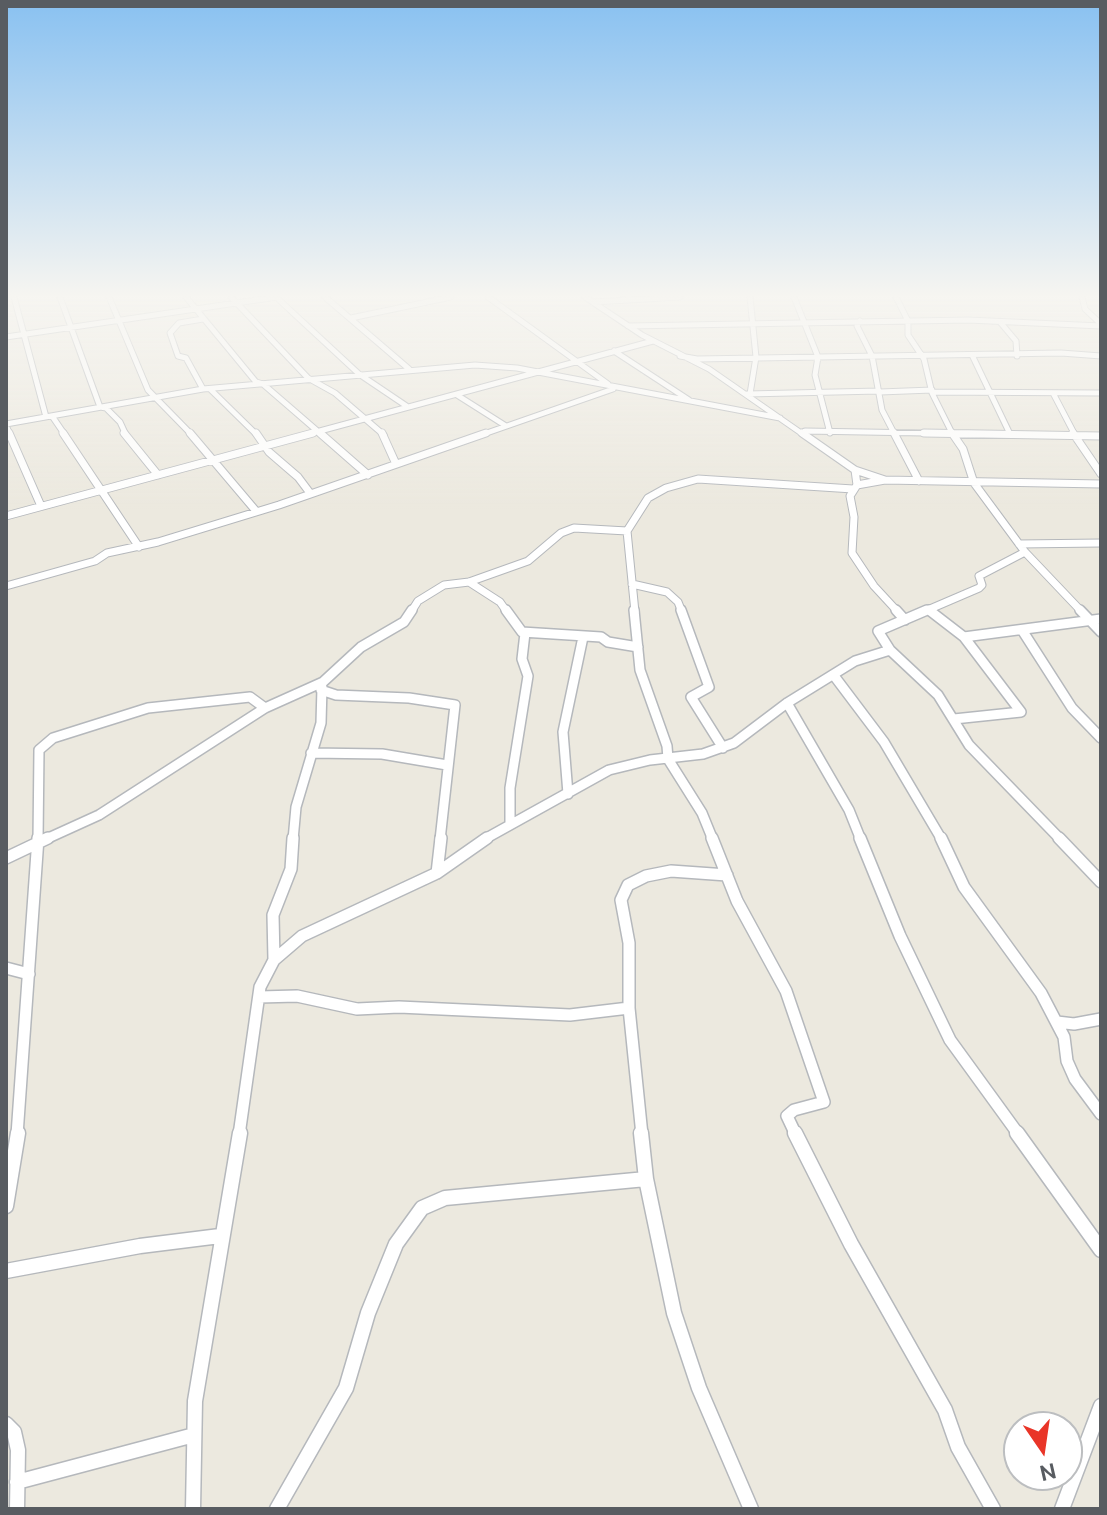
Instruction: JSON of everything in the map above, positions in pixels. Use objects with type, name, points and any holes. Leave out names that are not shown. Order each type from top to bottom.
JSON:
[{"type":"street","points":[[34,368],[49,416],[139,547]]},
{"type":"street","points":[[85,368],[100,407]]},
{"type":"street","points":[[139,368],[154,397],[214,460],[256,511]]},
{"type":"street","points":[[192,368],[206,389],[310,493]]},
{"type":"street","points":[[244,368],[253,379],[263,384],[368,475]]},
{"type":"street","points":[[298,368],[308,378],[335,393],[367,419],[387,439],[396,464]]},
{"type":"street","points":[[352,368],[408,407]]},
{"type":"street","points":[[41,506],[6,424],[206,389],[435,368]]},
{"type":"street","points":[[508,368],[780,418]]},
{"type":"street","points":[[6,516],[552,368]]},
{"type":"street","points":[[586,368],[614,387]]},
{"type":"street","points":[[640,368],[692,402]]},
{"type":"street","points":[[706,368],[855,470],[885,480]]},
{"type":"street","points":[[748,394],[754,368]]},
{"type":"street","points":[[816,368],[818,393],[830,433]]},
{"type":"street","points":[[874,368],[882,410],[919,481]]},
{"type":"street","points":[[925,368],[951,433],[963,449],[974,483],[1022,548],[1101,632]]},
{"type":"street","points":[[978,368],[1010,434]]},
{"type":"street","points":[[6,586],[368,475],[614,387]]},
{"type":"street","points":[[748,394],[879,391],[1101,393]]},
{"type":"street","points":[[1053,393],[1075,436],[1101,474]]},
{"type":"street","points":[[457,395],[506,426]]},
{"type":"street","points":[[100,407],[106,408],[120,422],[124,433],[158,475]]},
{"type":"street","points":[[799,429],[830,433],[1101,436]]},
{"type":"street","points":[[855,470],[855,487],[850,496],[854,517],[852,553],[866,576],[905,620]]},
{"type":"street","points":[[993,1509],[958,1447],[945,1410],[851,1244],[788,1120],[789,1112],[824,1102],[808,1063],[802,1030],[790,1001],[737,901],[702,813],[668,759],[667,746],[640,670],[627,531],[648,498],[666,488],[693,480],[855,487],[885,480],[1101,484]]},
{"type":"street","points":[[6,858],[99,815],[265,708],[322,686],[361,647],[404,622],[424,596],[444,585],[469,582],[528,561],[561,533],[574,528],[627,531]]},
{"type":"street","points":[[1101,543],[1022,548],[979,576],[982,585],[979,588],[878,631],[890,650],[924,680],[954,719],[969,745],[1101,882]]},
{"type":"street","points":[[469,582],[500,602],[513,623],[525,633],[601,637],[613,643],[638,647]]},
{"type":"street","points":[[632,584],[667,592],[678,602],[709,687],[691,697],[723,748]]},
{"type":"street","points":[[929,610],[964,637],[1021,712],[954,719]]},
{"type":"street","points":[[964,637],[1101,619]]},
{"type":"street","points":[[1022,630],[1072,708],[1101,738]]},
{"type":"street","points":[[510,825],[510,788],[528,676],[522,659],[525,633]]},
{"type":"street","points":[[568,794],[563,732],[583,637]]},
{"type":"street","points":[[193,1509],[197,1387],[220,1236],[249,1079],[262,980],[274,960],[302,936],[437,873],[510,825],[621,765],[723,748],[771,718],[787,703],[835,677],[860,659],[890,650]]},
{"type":"street","points":[[835,677],[884,742],[953,859],[964,887],[1041,993],[1057,1022],[1075,1079],[1101,1114]]},
{"type":"street","points":[[274,960],[273,915],[291,869],[296,807],[321,723],[322,686]]},
{"type":"street","points":[[322,686],[353,696],[453,703],[456,708],[447,765],[437,873]]},
{"type":"street","points":[[6,1206],[22,1105],[38,841],[36,768],[39,750],[45,742],[148,708],[250,697],[265,708]]},
{"type":"street","points":[[787,703],[849,810],[900,936],[950,1040],[1101,1250]]},
{"type":"street","points":[[311,753],[382,754],[447,765]]},
{"type":"street","points":[[727,875],[671,871],[636,880],[622,892],[629,943],[629,1008],[646,1179],[674,1313],[699,1388],[751,1509]]},
{"type":"street","points":[[6,968],[29,974]]},
{"type":"street","points":[[259,997],[297,996],[357,1009],[399,1007],[570,1015],[629,1008]]},
{"type":"street","points":[[1057,1022],[1074,1024],[1101,1019]]},
{"type":"street","points":[[277,1509],[346,1388],[368,1313],[396,1244],[422,1208],[445,1198],[646,1179]]},
{"type":"street","points":[[6,1271],[140,1246],[220,1236]]},
{"type":"street","points":[[1062,1509],[1100,1410]]},
{"type":"street","points":[[6,1424],[14,1432],[18,1450],[17,1509]]},
{"type":"street","points":[[17,1482],[194,1435]]}]
